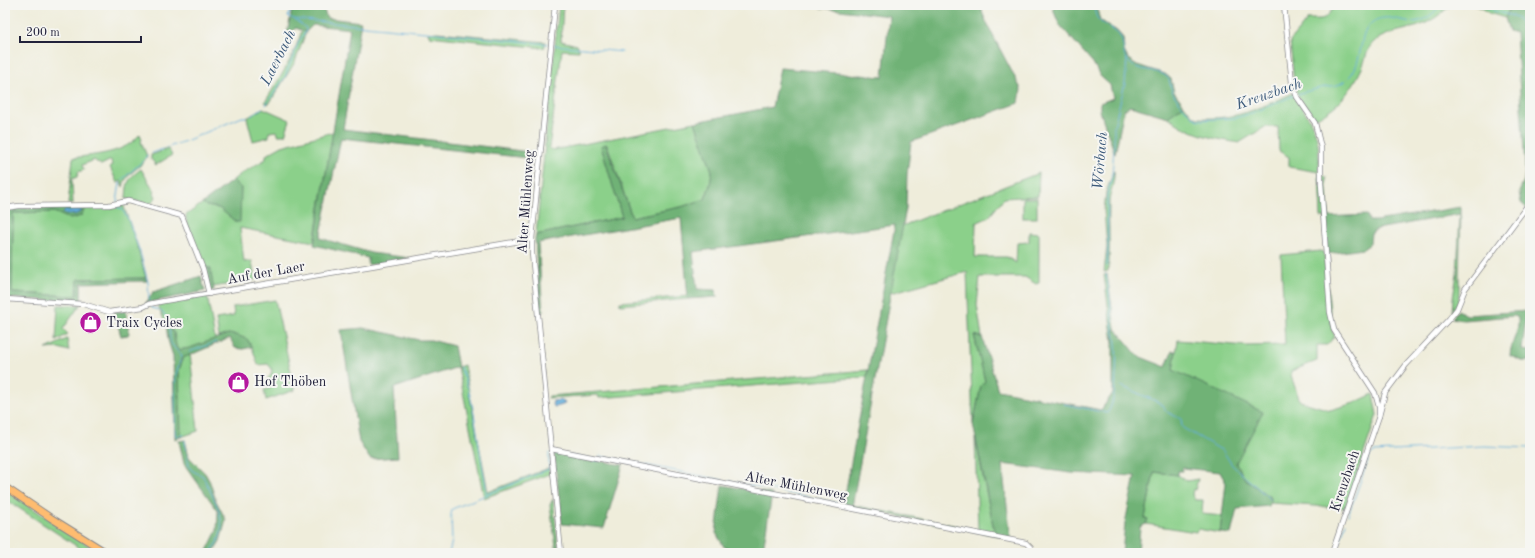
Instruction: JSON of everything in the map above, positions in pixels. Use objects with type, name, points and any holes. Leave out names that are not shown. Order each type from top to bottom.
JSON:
[{"type":"main road","points":[[5,487],[103,552]]},
{"type":"street","name":"Alter Mühlenweg","points":[[555,5],[532,239],[532,253],[561,553]]},
{"type":"street","name":"Kreuzbach","points":[[1284,5],[1294,91],[1297,98],[1315,123],[1321,148],[1321,190],[1330,312],[1334,330],[1375,393],[1380,407],[1379,416]]},
{"type":"street","points":[[5,208],[19,206],[109,205],[133,202],[182,216],[203,269],[208,294]]},
{"type":"street","name":"Kreuzbach","points":[[1332,553],[1379,416],[1385,393],[1406,365],[1457,309],[1465,289],[1530,202]]},
{"type":"street","name":"Auf der Laer","points":[[5,299],[83,304],[109,312],[532,239]]},
{"type":"street","points":[[1375,393],[1380,395],[1385,393]]},
{"type":"street","name":"Alter Mühlenweg","points":[[551,449],[1026,542],[1031,548],[1031,553]]},
{"type":"green space","points":[[293,5],[323,5],[327,18],[361,22],[343,129],[538,153],[537,159],[341,138],[320,238],[371,253],[410,258],[368,265],[368,258],[314,245],[350,29],[313,25],[306,32],[296,28],[290,33],[287,33]]},
{"type":"green space","points":[[559,5],[563,5],[561,41],[577,45],[579,51],[562,50],[549,148],[553,150],[695,122],[712,171],[710,185],[705,199],[681,207],[632,217],[607,144],[601,146],[622,217],[536,235]]},
{"type":"green space","points":[[799,5],[983,5],[982,12],[990,30],[1021,89],[1019,103],[911,142],[907,175],[906,208],[852,507],[843,506],[895,225],[693,252],[697,289],[716,290],[717,297],[688,299],[681,218],[538,243],[543,312],[540,312],[535,239],[536,235],[622,217],[601,146],[606,144],[632,217],[681,207],[705,199],[710,185],[712,171],[695,122],[772,107],[780,68],[883,77],[889,16]]},
{"type":"green space","points":[[1053,5],[1096,5],[1100,20],[1117,31],[1123,38],[1124,51],[1128,59],[1137,65],[1165,74],[1171,79],[1174,92],[1184,105],[1168,117],[1130,106],[1124,110],[1115,154],[1100,111],[1100,103],[1113,98],[1110,85],[1100,76],[1093,63],[1059,24]]},
{"type":"green space","points":[[1338,5],[1452,5],[1430,21],[1416,27],[1388,34],[1375,41],[1370,46],[1362,68],[1348,92],[1331,109],[1315,119],[1298,97],[1294,83],[1290,41],[1308,19],[1326,17],[1333,8],[1338,8]]},
{"type":"green space","points":[[1476,5],[1511,5],[1505,18],[1489,13]]},
{"type":"green space","points":[[1511,5],[1520,5],[1530,15],[1530,55],[1527,63],[1530,117],[1530,211],[1521,203],[1519,192],[1524,181],[1525,167],[1516,33],[1509,31],[1505,18]]},
{"type":"green space","points":[[302,30],[306,32],[295,62],[269,104],[265,102],[290,59]]},
{"type":"green space","points":[[437,32],[546,42],[544,48],[429,36],[428,33]]},
{"type":"green space","points":[[1293,93],[1308,116],[1315,132],[1319,150],[1319,172],[1289,167],[1289,157],[1279,151],[1278,127],[1265,127],[1239,143],[1193,132],[1168,117],[1184,105],[1190,113],[1197,118],[1235,115],[1269,104]]},
{"type":"green space","points":[[263,108],[290,120],[285,135],[278,135],[277,131],[269,132],[269,137],[253,141],[247,118]]},
{"type":"green space","points":[[333,132],[314,242],[240,228],[244,262],[252,261],[255,280],[213,287],[210,268],[205,268],[190,233],[186,215],[203,203],[206,206],[219,208],[236,222],[241,188],[233,180],[266,159],[266,155],[282,146]]},
{"type":"green space","points":[[140,134],[142,139],[141,142],[147,156],[145,160],[130,174],[124,182],[123,187],[121,181],[117,183],[110,167],[112,165],[111,160],[101,165],[94,160],[82,165],[84,170],[78,172],[77,177],[72,179],[73,204],[68,204],[73,158],[101,154],[119,149],[134,141]]},
{"type":"green space","points":[[168,149],[172,155],[156,165],[151,159],[151,155]]},
{"type":"green space","points":[[141,169],[155,192],[156,197],[151,204],[126,199],[130,179]]},
{"type":"green space","points":[[1114,171],[1114,179],[1109,202],[1109,263],[1108,271],[1104,272],[1107,246],[1104,210],[1106,192]]},
{"type":"green space","points":[[1319,172],[1326,177],[1329,217],[1321,217]]},
{"type":"green space","points":[[1039,173],[1038,196],[1004,198],[989,217],[976,223],[975,257],[1007,257],[1016,263],[1017,243],[1029,242],[1029,232],[1039,233],[1039,283],[1036,284],[1025,277],[980,277],[977,305],[982,337],[974,335],[985,381],[981,386],[973,424],[967,272],[890,293],[902,226]]},
{"type":"green space","points":[[233,180],[241,188],[240,222],[236,222],[219,208],[206,206],[203,203]]},
{"type":"green space","points":[[1023,198],[1037,198],[1037,218],[1023,218]]},
{"type":"green space","points":[[123,204],[146,278],[78,279],[77,295],[75,296],[12,293],[13,213],[54,212],[70,219],[81,216],[85,208],[111,208]]},
{"type":"green space","points":[[1461,207],[1461,214],[1377,229],[1371,233],[1370,244],[1363,249],[1327,254],[1325,217],[1367,215],[1369,221],[1376,221]]},
{"type":"green space","points":[[18,208],[85,208],[81,216],[70,219],[54,212],[13,213],[12,293],[75,296],[77,295],[78,279],[146,278],[147,281],[81,283],[81,302],[6,298],[6,210]]},
{"type":"green space","points":[[1460,214],[1459,295],[1458,301],[1452,312],[1457,274]]},
{"type":"green space","points":[[1320,251],[1323,252],[1324,255],[1332,330],[1335,336],[1327,345],[1317,345],[1317,361],[1291,371],[1291,376],[1300,401],[1330,410],[1354,403],[1373,394],[1377,415],[1345,508],[1270,503],[1271,498],[1245,479],[1236,463],[1173,370],[1178,340],[1246,346],[1285,345],[1281,255]]},
{"type":"green space","points":[[205,268],[210,268],[214,290],[210,291]]},
{"type":"green space","points":[[1107,274],[1115,328],[1113,342],[1104,275]]},
{"type":"green space","points":[[201,276],[205,291],[146,303],[153,292]]},
{"type":"green space","points":[[207,295],[215,339],[190,348],[178,350],[174,333],[166,324],[157,304]]},
{"type":"green space","points":[[688,296],[688,299],[620,305],[620,302]]},
{"type":"green space","points":[[275,300],[295,390],[266,400],[264,390],[271,388],[268,378],[271,375],[272,369],[268,364],[258,365],[252,347],[247,339],[228,334],[219,337],[216,319],[234,316],[233,307]]},
{"type":"green space","points":[[58,305],[80,305],[63,329],[68,334],[56,341]]},
{"type":"green space","points":[[1458,310],[1467,315],[1527,311],[1522,350],[1530,351],[1530,361],[1522,361],[1510,356],[1510,351],[1518,328],[1518,318],[1515,316],[1463,320],[1452,318]]},
{"type":"green space","points":[[126,311],[129,333],[128,335],[121,336],[116,318],[109,313]]},
{"type":"green space","points":[[166,324],[174,333],[178,350],[190,348],[228,334],[247,339],[252,347],[243,349],[235,348],[230,338],[183,358],[179,371],[181,437],[175,439],[173,356],[168,340]]},
{"type":"green space","points":[[363,328],[419,340],[431,340],[454,346],[458,367],[394,388],[398,457],[370,459],[359,442],[341,330]]},
{"type":"green space","points":[[1115,328],[1138,356],[1166,367],[1172,351],[1176,351],[1173,370],[1263,412],[1236,463],[1245,479],[1271,498],[1269,506],[1237,509],[1231,534],[1220,533],[1226,483],[1220,472],[1183,468],[1182,471],[1178,471],[1178,475],[1154,472],[1145,518],[1148,519],[1146,524],[1140,527],[1138,553],[1122,553],[1125,523],[1135,476],[1071,473],[1002,464],[1011,539],[995,535],[973,424],[981,386],[985,381],[974,335],[982,337],[998,390],[1101,410],[1113,393],[1113,343]]},
{"type":"green space","points":[[67,339],[69,351],[58,348],[46,349]]},
{"type":"green space","points":[[190,353],[198,431],[181,437],[179,371],[183,358]]},
{"type":"green space","points":[[464,365],[488,492],[549,468],[550,474],[484,498],[458,367]]},
{"type":"green space","points":[[868,370],[867,377],[599,398],[598,395],[548,398],[549,396]]},
{"type":"green space","points":[[975,438],[995,535],[852,507],[852,505],[978,530]]},
{"type":"green space","points":[[185,440],[189,457],[205,473],[210,482],[216,501],[226,520],[220,541],[213,553],[206,553],[217,530],[218,511],[184,464],[179,441]]},
{"type":"green space","points":[[554,453],[623,465],[604,528],[562,524]]},
{"type":"green space","points":[[1154,472],[1178,475],[1187,481],[1198,479],[1192,495],[1195,500],[1203,500],[1202,514],[1222,516],[1220,533],[1198,529],[1196,532],[1146,524],[1148,519],[1145,518]]},
{"type":"green space","points":[[722,485],[772,494],[763,550],[758,552],[749,552],[724,547],[716,533]]},
{"type":"green space","points":[[5,490],[98,553],[87,553],[5,499]]},
{"type":"green space","points":[[553,499],[559,553],[557,553],[550,505]]},
{"type":"water","points":[[66,209],[69,211],[81,209],[81,212],[70,215],[63,212]]},
{"type":"water","points":[[562,400],[565,402],[563,405],[555,407],[552,405],[553,401]]},
{"type":"waterway","name":"Laerbach","points":[[266,105],[285,77],[299,41],[306,31],[306,28],[294,19],[288,17],[293,5]]},
{"type":"waterway","name":"Kreuzbach","points":[[1093,5],[1098,19],[1114,30],[1121,38],[1124,54],[1128,61],[1136,67],[1160,73],[1167,77],[1172,91],[1177,99],[1188,112],[1199,120],[1236,118],[1255,112],[1295,95]]},
{"type":"waterway","name":"Kreuzbach","points":[[1298,94],[1338,85],[1349,77],[1355,69],[1365,33],[1369,25],[1376,20],[1382,18],[1393,18],[1409,22],[1419,21],[1431,15],[1441,5]]},
{"type":"waterway","name":"Kreuzbach","points":[[1483,5],[1494,11],[1517,17],[1521,23],[1530,28]]},
{"type":"waterway","points":[[294,19],[548,44]]},
{"type":"waterway","points":[[554,45],[622,52]]},
{"type":"waterway","name":"Wörbach","points":[[1107,266],[1107,195],[1112,176],[1114,126],[1125,83],[1127,60]]},
{"type":"waterway","name":"Laerbach","points":[[251,116],[262,108]]},
{"type":"waterway","name":"Laerbach","points":[[152,153],[188,140],[242,117],[247,117]]},
{"type":"waterway","name":"Laerbach","points":[[123,179],[144,160],[147,155]]},
{"type":"waterway","name":"Laerbach","points":[[117,202],[120,183]]},
{"type":"waterway","name":"Laerbach","points":[[117,207],[122,209],[128,219],[140,252],[148,282],[149,301]]},
{"type":"waterway","name":"Wörbach","points":[[1064,404],[1107,413],[1113,400],[1116,380],[1116,340],[1113,329],[1106,274]]},
{"type":"waterway","name":"Laerbach","points":[[151,306],[152,308],[158,309],[167,318],[171,343],[182,355],[175,382],[175,434],[176,436],[184,435]]},
{"type":"waterway","points":[[189,352],[216,342]]},
{"type":"waterway","points":[[460,367],[468,388],[474,414],[486,493]]},
{"type":"waterway","name":"Wörbach","points":[[1121,386],[1158,402],[1167,412],[1181,419],[1183,428],[1223,451],[1232,465],[1270,499]]},
{"type":"waterway","name":"Laerbach","points":[[185,440],[189,467],[193,471],[203,476],[217,505],[221,521],[220,536],[210,553]]},
{"type":"waterway","points":[[1348,515],[1370,455],[1374,452],[1484,446],[1530,448]]},
{"type":"waterway","points":[[449,553],[452,541],[452,509],[549,469],[549,453]]},
{"type":"waterway","points":[[555,453],[599,461]]},
{"type":"waterway","points":[[600,456],[722,480]]},
{"type":"waterway","points":[[729,481],[837,503]]},
{"type":"waterway","points":[[1336,553],[1346,523]]},
{"type":"place","name":"Traix Cycles","points":[[90,323]]},
{"type":"place","name":"Hof Thöben","points":[[239,382]]}]
